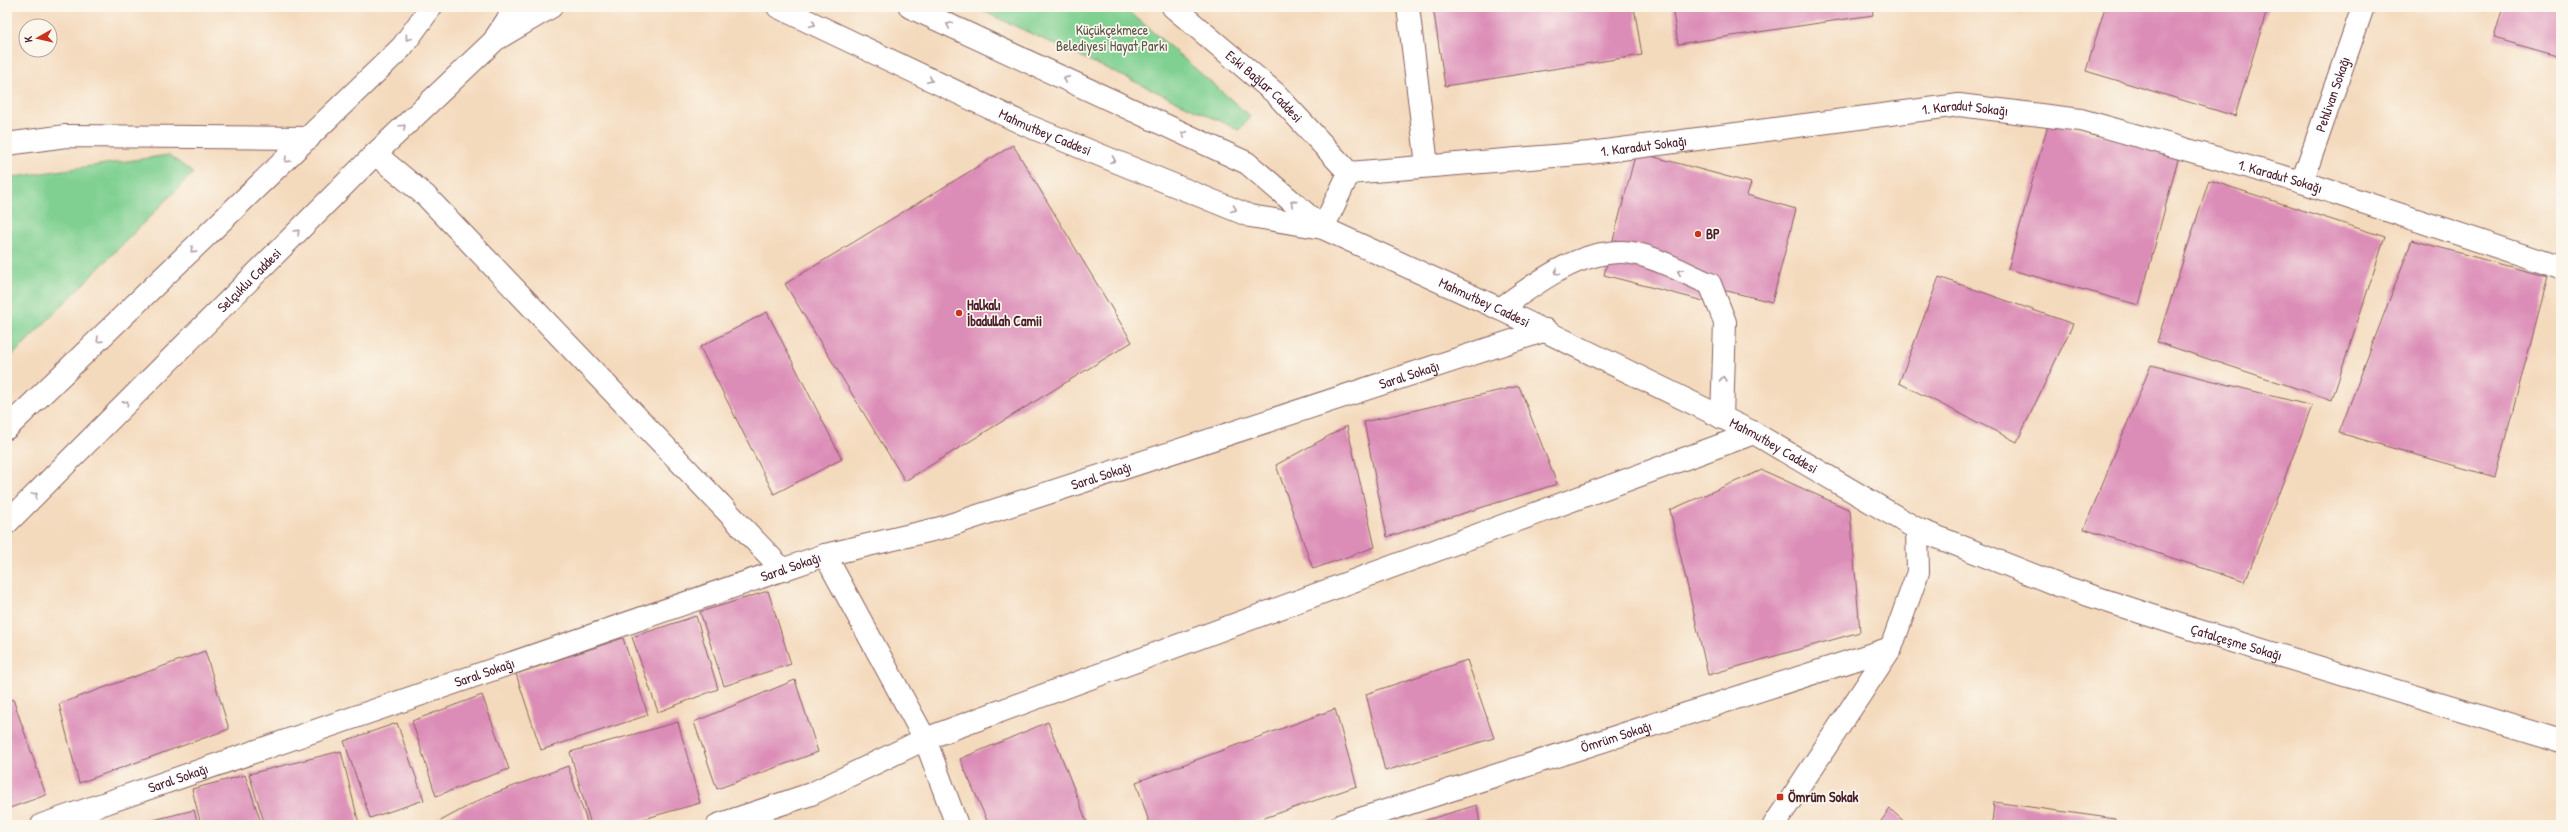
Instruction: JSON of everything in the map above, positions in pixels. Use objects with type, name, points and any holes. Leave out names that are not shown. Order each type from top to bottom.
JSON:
[{"type":"street","points":[[7,428],[402,47],[432,7]]},
{"type":"street","points":[[495,40],[516,7]]},
{"type":"street","points":[[495,40],[551,7]]},
{"type":"street","name":"Mahmutbey Caddesi","points":[[778,7],[1048,134],[1250,216],[1323,228],[1546,330],[1754,433],[1917,529]]},
{"type":"street","name":"Mahmutbey Caddesi","points":[[910,7],[1248,163],[1323,228]]},
{"type":"street","name":"Eski Bağlar Caddesi","points":[[1173,7],[1275,93],[1349,172]]},
{"type":"street","points":[[1408,7],[1427,165]]},
{"type":"street","name":"Pehlivan Sokağı","points":[[2302,182],[2363,7]]},
{"type":"street","name":"Selçuklu Caddesi","points":[[7,523],[375,154],[495,40]]},
{"type":"street","name":"1. Karadut Sokağı","points":[[1349,172],[1590,154],[1959,105],[2081,120],[2302,182],[2561,268]]},
{"type":"street","points":[[7,144],[66,136],[309,138]]},
{"type":"street","points":[[375,154],[426,196],[783,570]]},
{"type":"street","points":[[1323,228],[1349,172]]},
{"type":"street","points":[[1500,309],[1534,284],[1584,257],[1623,252],[1650,259],[1710,284],[1725,322],[1722,418]]},
{"type":"street","name":"Saral Sokağı","points":[[42,825],[80,818],[825,555],[941,528],[1546,330]]},
{"type":"street","points":[[718,825],[811,794],[925,739],[1754,433]]},
{"type":"street","points":[[1774,825],[1890,648],[1918,572],[1917,529]]},
{"type":"street","name":"Çatalçeşme Sokağı","points":[[1917,529],[2058,585],[2183,626],[2561,741]]},
{"type":"street","points":[[825,555],[925,739],[957,825]]},
{"type":"street","name":"Ömrüm Sokağı","points":[[1342,825],[1890,648]]},
{"type":"green space","name":"Küçükçekmece Belediyesi Hayat Parkı","points":[[974,7],[1124,7],[1250,116],[1239,130]]},
{"type":"green space","points":[[169,155],[193,173],[7,361],[7,178]]},
{"type":"building","points":[[1433,7],[1634,7],[1642,55],[1445,86]]},
{"type":"building","points":[[1672,7],[1872,7],[1873,15],[1678,44]]},
{"type":"building","points":[[2105,7],[2268,7],[2235,116],[2086,71]]},
{"type":"building","points":[[2503,7],[2561,7],[2561,57],[2494,38]]},
{"type":"building","points":[[2049,121],[2179,156],[2139,305],[2008,269]]},
{"type":"building","name":"Halkalı İbadullah Camii","points":[[1013,145],[1132,342],[905,481],[785,284]]},
{"type":"building","points":[[1636,152],[1751,183],[1747,195],[1796,209],[1772,302],[1723,290],[1719,305],[1604,275]]},
{"type":"building","points":[[2209,180],[2385,237],[2332,400],[2157,342]]},
{"type":"building","points":[[2412,240],[2548,277],[2495,477],[2339,433]]},
{"type":"building","points":[[1939,277],[2073,324],[2017,442],[1899,383]]},
{"type":"building","points":[[767,312],[842,459],[774,494],[700,347]]},
{"type":"building","points":[[2151,365],[2312,406],[2245,582],[2084,529]]},
{"type":"building","points":[[1519,386],[1557,484],[1387,537],[1364,422]]},
{"type":"building","points":[[1347,426],[1375,547],[1313,569],[1276,465]]},
{"type":"building","points":[[1762,470],[1850,510],[1860,632],[1708,675],[1670,510]]},
{"type":"building","points":[[768,591],[791,664],[724,686],[700,612]]},
{"type":"building","points":[[696,616],[718,689],[658,712],[632,637]]},
{"type":"building","points":[[623,638],[648,715],[541,750],[516,674]]},
{"type":"building","points":[[205,651],[229,729],[79,783],[59,704]]},
{"type":"building","points":[[1467,660],[1494,738],[1385,771],[1366,694]]},
{"type":"building","points":[[795,680],[818,752],[717,789],[694,722]]},
{"type":"building","points":[[482,695],[509,769],[436,796],[412,721]]},
{"type":"building","points":[[13,699],[46,795],[7,809],[7,702]]},
{"type":"building","points":[[1335,709],[1357,786],[1244,825],[1150,825],[1136,782]]},
{"type":"building","points":[[678,722],[700,803],[622,825],[591,825],[570,752]]},
{"type":"building","points":[[1048,722],[1088,825],[989,825],[960,759]]},
{"type":"building","points":[[397,723],[424,800],[370,818],[344,741]]},
{"type":"building","points":[[341,751],[359,824],[265,825],[249,774]]},
{"type":"building","points":[[568,766],[588,825],[433,825],[487,796]]},
{"type":"building","points":[[245,775],[262,825],[201,825],[192,789]]},
{"type":"building","points":[[1994,802],[2116,819],[2115,825],[1992,825]]},
{"type":"building","points":[[1477,805],[1480,825],[1410,825]]},
{"type":"building","points":[[1890,809],[1908,825],[1878,825]]},
{"type":"building","points":[[194,810],[198,825],[137,825],[137,824]]},
{"type":"place","name":"BP","points":[[1698,234]]},
{"type":"place","name":"Halkalı İbadullah Camii","points":[[959,313]]},
{"type":"place","name":"Ömrüm Sokak","points":[[1780,797]]}]
